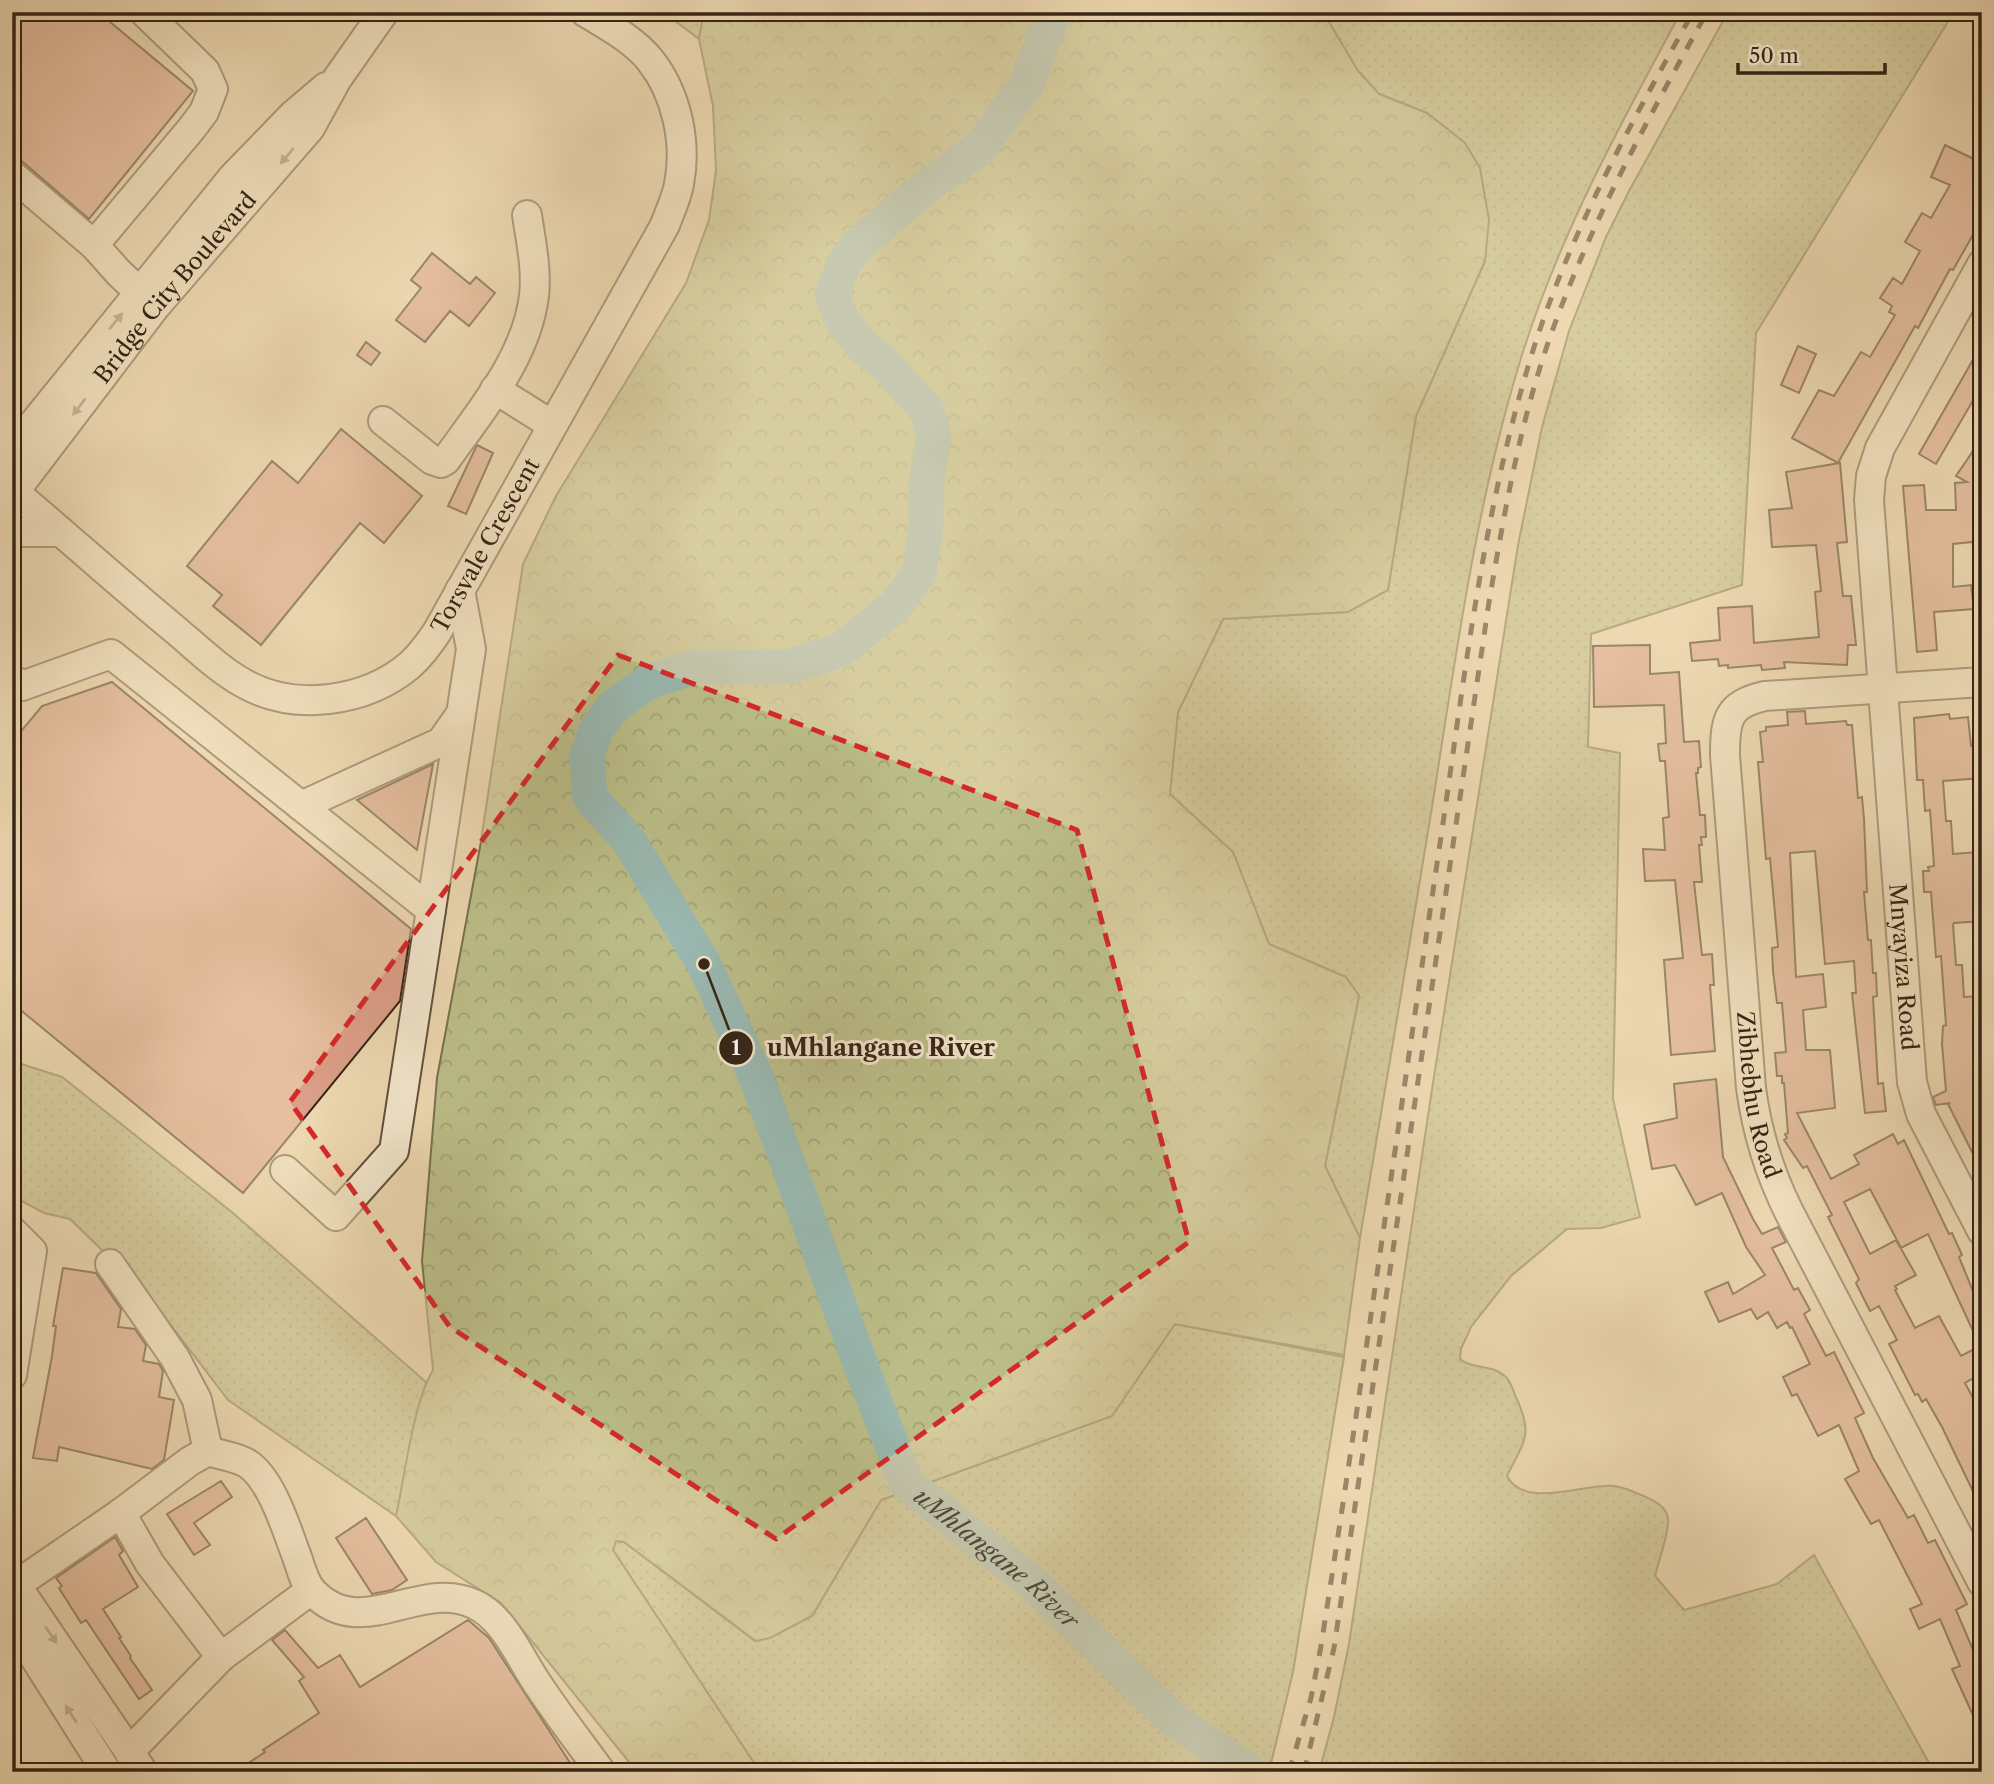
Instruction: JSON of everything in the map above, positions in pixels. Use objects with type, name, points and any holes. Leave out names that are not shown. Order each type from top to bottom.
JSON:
[{"type":"street","points":[[94,245],[192,128],[204,112],[213,89],[205,71],[144,12]]},
{"type":"street","name":"Bridge City Boulevard","points":[[12,450],[147,300],[301,122],[337,79],[384,12]]},
{"type":"street","name":"Torsvale Crescent","points":[[13,492],[226,672],[246,685],[282,697],[330,699],[380,685],[410,665],[437,632],[665,225],[679,186],[683,152],[678,121],[667,87],[650,60],[626,38],[585,12]]},
{"type":"street","points":[[12,176],[94,245],[147,300]]},
{"type":"street","points":[[383,421],[432,460],[441,463],[446,460],[513,363],[526,327],[534,296],[534,267],[527,215]]},
{"type":"street","name":"Mnyayiza Road","points":[[1982,264],[1880,448],[1871,476],[1869,528],[1912,1082],[1921,1114],[1982,1231]]},
{"type":"street","name":"Bridge City Boulevard","points":[[13,492],[147,300]]},
{"type":"street","points":[[495,389],[552,425]]},
{"type":"street","points":[[12,532],[60,531]]},
{"type":"street","points":[[285,1170],[336,1216],[394,1151],[471,649],[460,590]]},
{"type":"street","points":[[12,679],[22,686],[111,654],[431,910]]},
{"type":"street","points":[[1881,687],[1982,682]]},
{"type":"street","name":"Zibhebhu Road","points":[[1881,687],[1765,696],[1745,701],[1734,710],[1728,722],[1725,755],[1751,1088],[1759,1138],[1778,1189],[1982,1582]]},
{"type":"street","points":[[301,806],[441,742],[461,712]]},
{"type":"street","points":[[12,1231],[32,1251],[12,1375]]},
{"type":"street","points":[[110,1264],[175,1358],[197,1400],[208,1451]]},
{"type":"street","points":[[311,1590],[221,1657],[136,1762],[14,1582],[121,1513],[190,1461],[208,1451],[248,1464],[265,1482],[311,1590],[332,1606],[358,1614],[430,1599],[464,1600],[495,1618],[539,1687],[601,1772]]},
{"type":"street","points":[[121,1513],[150,1564],[221,1657]]},
{"type":"street","points":[[12,1622],[107,1772]]},
{"type":"highlighted area","points":[[618,655],[1077,830],[1189,1242],[776,1539],[450,1327],[290,1102]]},
{"type":"green space","points":[[661,12],[704,12],[699,39],[667,15]]},
{"type":"green space","points":[[704,12],[1323,12],[1358,71],[1379,94],[1427,113],[1465,143],[1480,168],[1489,220],[1485,261],[1416,416],[1388,590],[1348,612],[1223,619],[1178,712],[1170,794],[1233,852],[1269,944],[1346,977],[1359,996],[1325,1166],[1360,1238],[1344,1355],[1175,1324],[1112,1416],[881,1500],[812,1616],[770,1638],[756,1641],[624,1542],[616,1541],[613,1550],[760,1772],[637,1772],[501,1603],[436,1562],[396,1516],[415,1420],[433,1370],[422,1261],[437,1078],[480,847],[523,564],[556,496],[686,283],[709,220],[716,171],[713,106],[699,39]]},
{"type":"green space","points":[[1323,12],[1681,12],[1614,137],[1554,266],[1522,355],[1506,410],[1480,523],[1459,636],[1360,1238],[1325,1166],[1359,996],[1346,977],[1269,944],[1233,852],[1169,794],[1178,712],[1223,619],[1347,612],[1388,589],[1416,416],[1485,261],[1427,113],[1379,94],[1358,71]]},
{"type":"green space","points":[[1728,12],[1954,12],[1756,333],[1742,585],[1591,634],[1588,747],[1620,753],[1613,1099],[1640,1217],[1601,1228],[1567,1229],[1511,1276],[1471,1327],[1461,1349],[1460,1359],[1471,1365],[1500,1372],[1511,1385],[1526,1428],[1522,1445],[1507,1476],[1516,1486],[1527,1491],[1556,1493],[1614,1486],[1640,1494],[1663,1508],[1668,1516],[1667,1529],[1655,1576],[1684,1610],[1777,1584],[1814,1555],[1934,1772],[1319,1772],[1349,1644],[1432,1089],[1518,545],[1542,427],[1569,331],[1606,237]]},
{"type":"green space","points":[[12,1061],[62,1077],[233,1213],[426,1382],[396,1516],[228,1400],[147,1294],[70,1219],[44,1213],[12,1196]]},
{"type":"green space","points":[[1175,1324],[1344,1357],[1293,1672],[1269,1772],[760,1772],[613,1550],[615,1541],[624,1542],[755,1641],[812,1616],[881,1500],[1112,1416]]},
{"type":"building","points":[[12,12],[98,12],[193,91],[89,219],[23,162],[12,156]]},
{"type":"building","points":[[1945,145],[1982,163],[1982,219],[1953,270],[1950,269],[1918,328],[1915,326],[1838,463],[1792,438],[1819,390],[1834,396],[1861,352],[1870,357],[1895,315],[1889,312],[1892,306],[1880,298],[1893,278],[1902,284],[1920,251],[1905,242],[1922,213],[1931,218],[1950,185],[1931,177]]},
{"type":"building","points":[[432,253],[470,284],[476,277],[495,293],[469,326],[450,311],[425,342],[396,320],[421,288],[411,280]]},
{"type":"building","points":[[366,342],[380,353],[371,365],[357,355]]},
{"type":"building","points":[[1982,344],[1982,385],[1936,464],[1919,454]]},
{"type":"building","points":[[1798,346],[1816,354],[1799,393],[1781,385]]},
{"type":"building","points":[[341,429],[422,496],[384,543],[360,523],[261,645],[213,606],[222,595],[187,566],[272,461],[298,483]]},
{"type":"building","points":[[1982,438],[1982,541],[1953,544],[1953,587],[1971,585],[1974,609],[1934,612],[1937,650],[1917,652],[1903,486],[1924,485],[1926,510],[1956,510],[1955,483],[1967,482],[1956,476]]},
{"type":"building","points":[[477,445],[493,453],[466,514],[448,506]]},
{"type":"building","points":[[1840,463],[1847,542],[1837,543],[1843,596],[1851,596],[1856,645],[1848,645],[1847,665],[1784,662],[1785,668],[1762,670],[1761,665],[1728,668],[1728,665],[1719,666],[1718,659],[1692,661],[1690,643],[1720,640],[1718,608],[1752,606],[1754,643],[1819,637],[1815,592],[1821,591],[1816,545],[1772,547],[1769,510],[1792,508],[1786,472]]},
{"type":"building","points":[[1650,645],[1650,674],[1679,672],[1684,742],[1699,741],[1701,767],[1696,773],[1700,815],[1705,815],[1706,837],[1701,837],[1702,845],[1699,845],[1702,882],[1694,882],[1702,955],[1712,954],[1714,985],[1710,985],[1715,1051],[1671,1055],[1664,960],[1683,958],[1675,880],[1645,881],[1643,849],[1665,850],[1663,818],[1669,817],[1665,761],[1660,761],[1658,744],[1666,743],[1664,705],[1594,707],[1593,646]]},
{"type":"building","points":[[112,682],[411,929],[400,1001],[243,1193],[12,1003],[12,742],[42,706]]},
{"type":"building","points":[[1805,711],[1806,724],[1846,721],[1847,725],[1852,725],[1858,798],[1862,797],[1864,819],[1867,892],[1864,892],[1868,940],[1871,940],[1873,973],[1876,973],[1877,996],[1873,997],[1878,1084],[1883,1083],[1886,1111],[1865,1113],[1852,993],[1856,993],[1854,961],[1825,964],[1815,851],[1790,853],[1796,977],[1823,974],[1826,1007],[1803,1010],[1806,1050],[1830,1050],[1835,1108],[1797,1113],[1831,1179],[1859,1164],[1854,1155],[1893,1134],[1898,1144],[1904,1140],[1949,1234],[1952,1233],[1975,1296],[1982,1293],[1982,1373],[1965,1383],[1982,1415],[1982,1510],[1942,1427],[1926,1399],[1922,1402],[1918,1394],[1915,1395],[1889,1344],[1897,1340],[1879,1306],[1870,1311],[1856,1283],[1859,1279],[1828,1217],[1832,1215],[1807,1166],[1803,1168],[1784,1140],[1787,1138],[1785,1134],[1788,1133],[1784,1083],[1782,1076],[1777,1076],[1775,1053],[1786,1052],[1782,1003],[1777,1003],[1773,971],[1772,948],[1778,947],[1770,858],[1766,859],[1758,762],[1763,762],[1760,732],[1766,731],[1766,727],[1788,725],[1787,712]],"holes":[[[1870,1189],[1901,1248],[1928,1234],[1980,1346],[1961,1356],[1939,1316],[1915,1328],[1895,1286],[1916,1275],[1896,1240],[1870,1254],[1844,1202]]]},
{"type":"building","points":[[1949,714],[1950,719],[1968,717],[1971,746],[1982,745],[1982,778],[1943,781],[1946,821],[1951,821],[1953,854],[1978,852],[1982,921],[1953,925],[1956,965],[1962,965],[1964,997],[1982,996],[1982,1172],[1948,1104],[1950,1103],[1936,1105],[1933,1097],[1946,1091],[1942,1044],[1943,1026],[1946,1025],[1941,956],[1936,957],[1931,892],[1924,892],[1923,871],[1929,871],[1928,867],[1934,866],[1930,810],[1925,811],[1923,780],[1917,780],[1914,718]]},
{"type":"building","points":[[433,764],[417,850],[357,800]]},
{"type":"building","points":[[1716,1079],[1723,1157],[1762,1234],[1778,1227],[1786,1242],[1772,1248],[1794,1290],[1798,1288],[1810,1310],[1804,1314],[1826,1356],[1834,1352],[1864,1413],[1855,1418],[1873,1458],[1908,1518],[1914,1515],[1928,1543],[1935,1540],[1967,1604],[1956,1610],[1982,1671],[1982,1735],[1952,1669],[1960,1666],[1940,1619],[1919,1629],[1910,1609],[1922,1604],[1879,1520],[1871,1524],[1845,1479],[1859,1471],[1839,1425],[1818,1436],[1797,1394],[1792,1396],[1783,1377],[1810,1364],[1792,1327],[1790,1328],[1787,1322],[1777,1328],[1768,1312],[1757,1319],[1751,1309],[1719,1322],[1705,1292],[1728,1282],[1733,1294],[1765,1275],[1746,1247],[1722,1193],[1696,1205],[1675,1165],[1652,1169],[1644,1125],[1677,1118],[1674,1084]]},
{"type":"building","points":[[63,1268],[96,1273],[121,1309],[118,1327],[135,1329],[146,1345],[143,1361],[159,1364],[163,1371],[159,1397],[174,1400],[164,1460],[152,1469],[59,1447],[57,1461],[33,1458],[52,1356],[56,1326],[53,1326]]},
{"type":"building","points":[[221,1481],[232,1497],[194,1523],[210,1545],[194,1555],[167,1514]]},
{"type":"building","points":[[366,1518],[407,1580],[392,1590],[372,1594],[336,1538]]},
{"type":"building","points":[[115,1537],[123,1551],[119,1555],[138,1587],[103,1609],[121,1637],[119,1638],[130,1658],[152,1690],[139,1699],[86,1620],[81,1623],[59,1588],[62,1586],[56,1578]]},
{"type":"building","points":[[468,1620],[489,1638],[576,1772],[235,1772],[319,1713],[299,1681],[304,1677],[272,1640],[285,1630],[318,1668],[340,1655],[360,1687]]},
{"type":"waterway","name":"uMhlangane River","points":[[1054,12],[1026,85],[981,147],[916,195],[857,246],[843,266],[832,295],[842,320],[862,346],[883,362],[928,412],[934,438],[926,483],[926,527],[919,574],[895,606],[841,650],[788,667],[695,667],[650,681],[615,705],[596,730],[587,756],[590,797],[629,841],[704,964],[758,1081],[864,1374],[907,1484],[1036,1586],[1176,1722],[1250,1772]]},
{"type":"railway","points":[[1289,1772],[1311,1698],[1321,1646],[1466,662],[1502,468],[1536,341],[1568,256],[1627,132],[1693,12]]},
{"type":"railway","points":[[1304,1772],[1334,1648],[1489,602],[1521,439],[1548,343],[1581,257],[1641,133],[1707,12]]},
{"type":"place","name":"uMhlangane River","points":[[704,964]]}]
